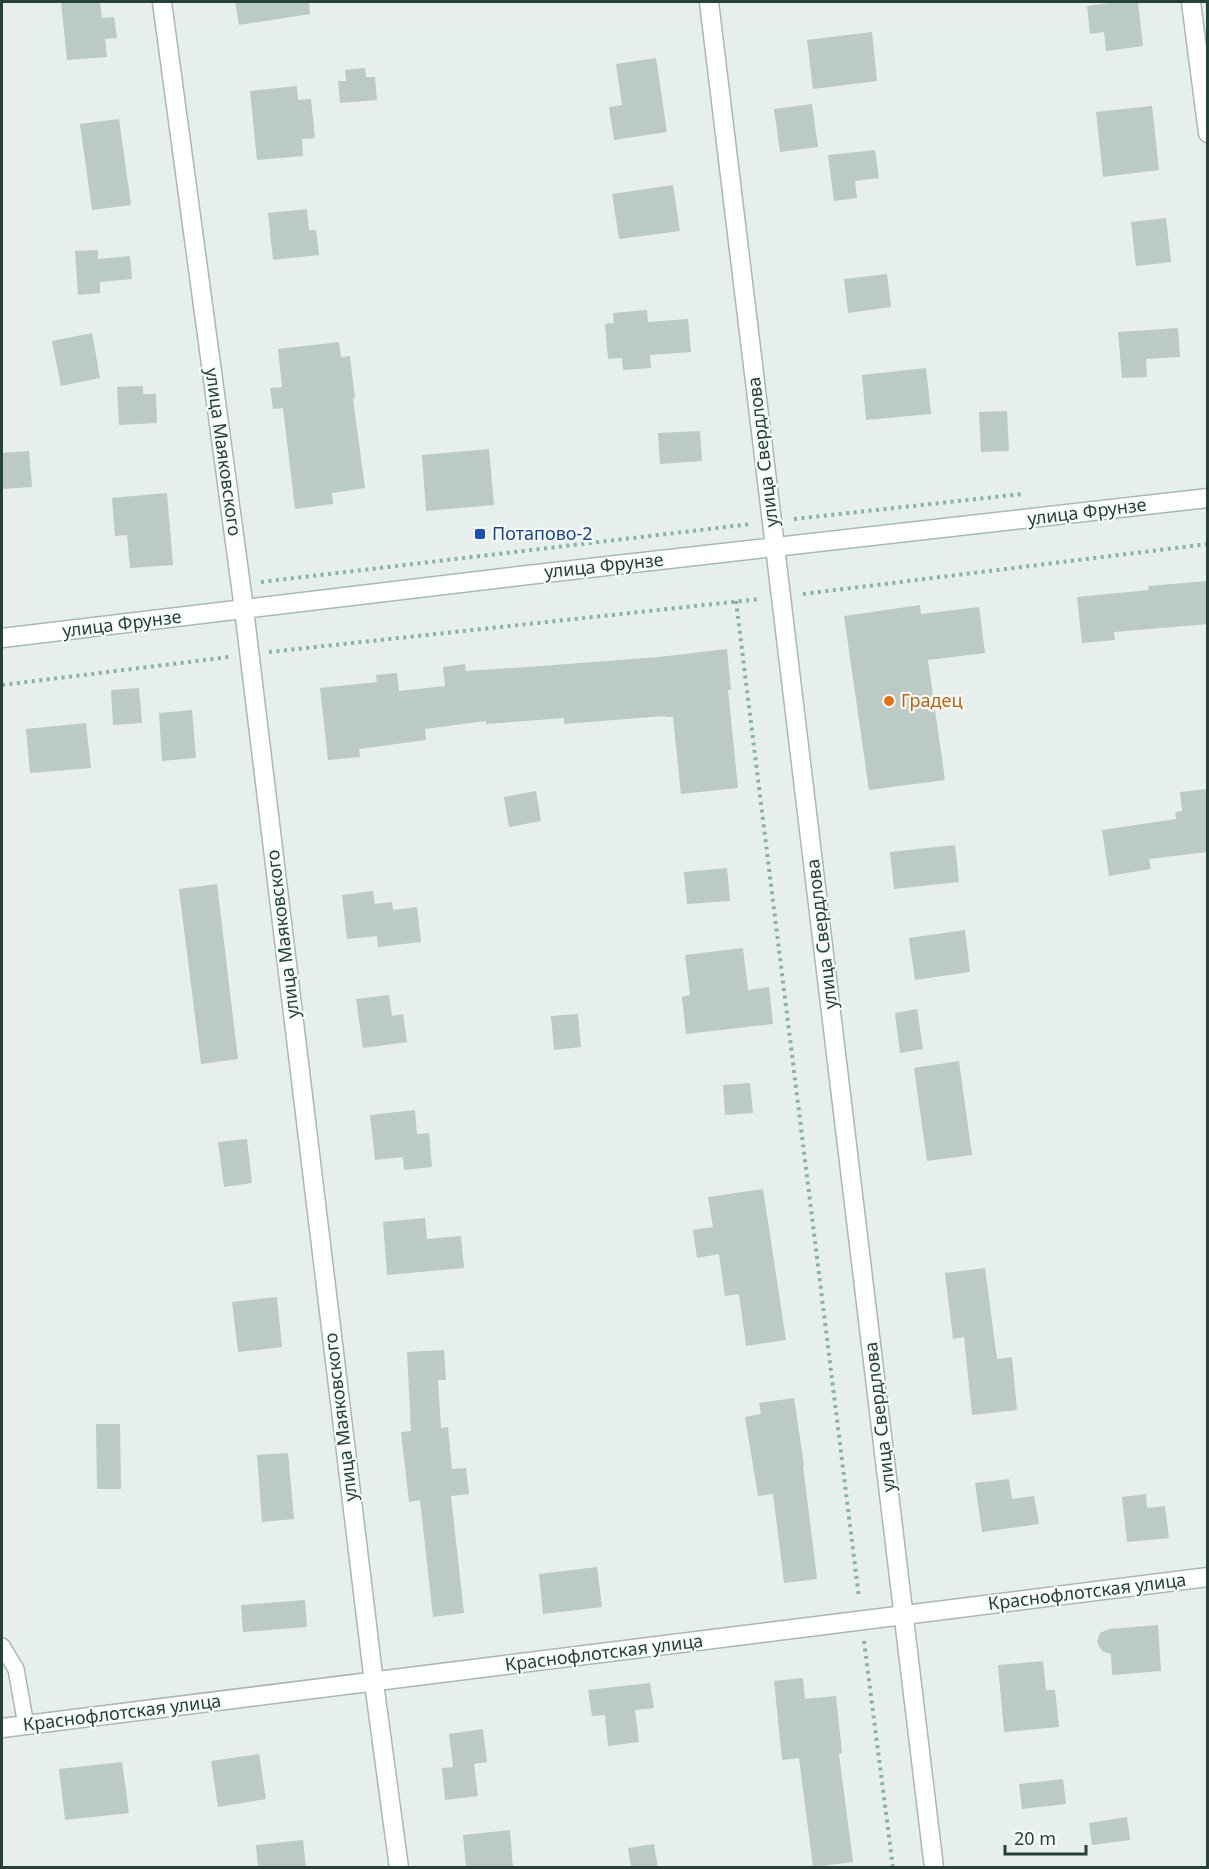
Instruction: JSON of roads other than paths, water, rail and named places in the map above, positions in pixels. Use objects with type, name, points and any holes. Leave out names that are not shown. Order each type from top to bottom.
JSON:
[{"type":"street","name":"улица Маяковского","points":[[162,2],[244,609],[374,1683],[399,1868]]},
{"type":"street","name":"улица Свердлова","points":[[709,2],[934,1868]]},
{"type":"street","points":[[1191,2],[1208,133]]},
{"type":"street","name":"улица Фрунзе","points":[[2,638],[1208,498]]},
{"type":"street","name":"Краснофлотская улица","points":[[2,1728],[1208,1577]]},
{"type":"lane","points":[[2,1646],[16,1668],[26,1725]]},
{"type":"place","name":"Потапово-2","points":[[480,534]]},
{"type":"place","name":"Градец","points":[[889,701]]}]
